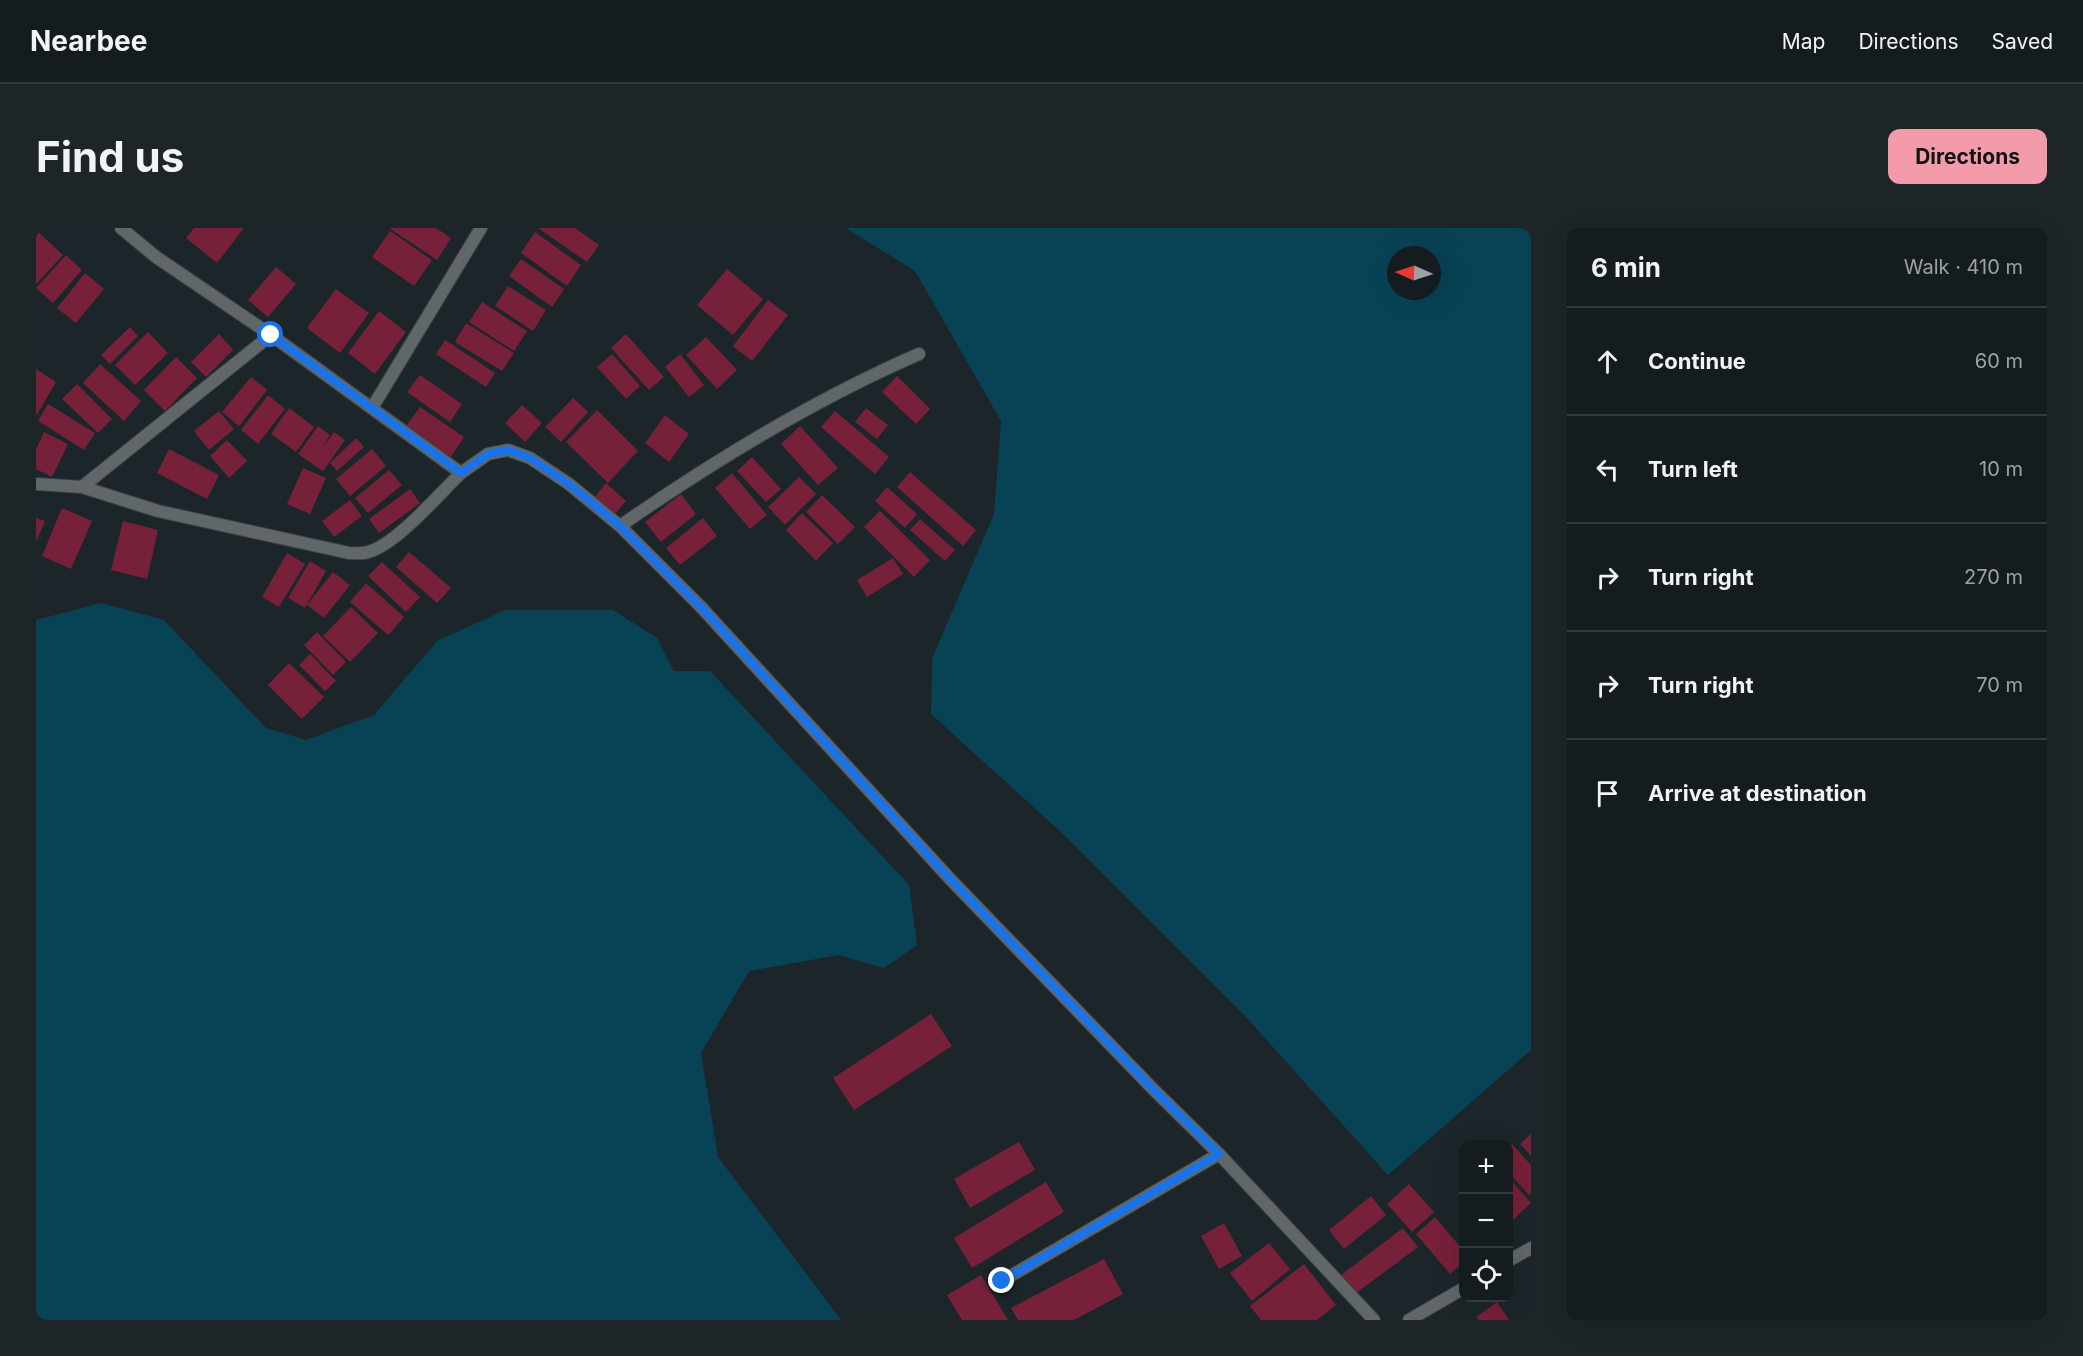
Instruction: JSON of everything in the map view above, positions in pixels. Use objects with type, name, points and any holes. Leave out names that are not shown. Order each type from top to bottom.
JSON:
[{"type":"street","points":[[121,228],[156,257],[271,335],[461,473]]},
{"type":"street","points":[[372,408],[481,228]]},
{"type":"street","points":[[82,487],[271,335]]},
{"type":"street","points":[[620,526],[683,483],[772,428],[859,380],[919,354]]},
{"type":"street","points":[[36,484],[82,487],[158,512],[349,553],[367,552],[383,546],[461,473],[488,454],[508,450],[530,458],[569,484],[620,526],[701,607],[951,880],[1145,1081],[1219,1154],[1374,1320]]},
{"type":"street","points":[[1002,1281],[1219,1154]]},
{"type":"street","points":[[1513,1259],[1531,1248]]},
{"type":"street","points":[[1409,1320],[1459,1291]]},
{"type":"shaded area","points":[[846,228],[1531,228],[1531,1050],[1388,1175],[1246,1017],[1062,833],[931,714],[932,659],[994,514],[1001,421],[915,271]]},
{"type":"shaded area","points":[[101,603],[164,620],[266,728],[306,740],[374,715],[437,641],[505,610],[613,610],[657,638],[674,671],[710,671],[909,885],[917,945],[884,968],[839,955],[749,971],[701,1053],[718,1157],[841,1320],[36,1320],[36,620]]},
{"type":"building","points":[[194,228],[244,228],[217,263],[186,238]]},
{"type":"building","points":[[389,228],[436,228],[451,238],[437,260]]},
{"type":"building","points":[[538,228],[575,228],[599,245],[587,262]]},
{"type":"building","points":[[36,230],[63,255],[36,284]]},
{"type":"building","points":[[390,231],[432,260],[414,286],[372,257]]},
{"type":"building","points":[[535,232],[581,265],[567,286],[521,253]]},
{"type":"building","points":[[66,255],[82,270],[53,303],[36,288]]},
{"type":"building","points":[[521,259],[564,289],[552,307],[509,276]]},
{"type":"building","points":[[276,267],[296,284],[268,317],[248,300]]},
{"type":"building","points":[[727,269],[763,299],[733,335],[697,305]]},
{"type":"building","points":[[85,273],[104,289],[76,323],[57,308]]},
{"type":"building","points":[[508,286],[546,310],[533,331],[495,306]]},
{"type":"building","points":[[336,289],[369,313],[340,353],[307,328]]},
{"type":"building","points":[[768,300],[788,315],[752,361],[733,346]]},
{"type":"building","points":[[482,302],[527,331],[514,351],[469,322]]},
{"type":"building","points":[[379,311],[406,332],[375,374],[348,353]]},
{"type":"building","points":[[466,323],[514,353],[502,371],[455,342]]},
{"type":"building","points":[[130,327],[138,336],[110,364],[101,355]]},
{"type":"building","points":[[148,332],[168,353],[135,385],[115,365]]},
{"type":"building","points":[[219,334],[233,350],[206,377],[191,362]]},
{"type":"building","points":[[626,334],[664,377],[649,390],[611,348]]},
{"type":"building","points":[[706,337],[737,370],[717,389],[686,355]]},
{"type":"building","points":[[445,340],[495,373],[486,387],[436,354]]},
{"type":"building","points":[[612,354],[640,386],[626,399],[597,367]]},
{"type":"building","points":[[680,354],[704,385],[689,397],[665,367]]},
{"type":"building","points":[[176,357],[197,378],[165,411],[144,390]]},
{"type":"building","points":[[100,364],[141,401],[124,421],[83,383]]},
{"type":"building","points":[[36,369],[56,382],[36,416]]},
{"type":"building","points":[[420,375],[462,404],[450,422],[407,392]]},
{"type":"building","points":[[897,376],[930,409],[916,424],[882,392]]},
{"type":"building","points":[[251,377],[267,390],[239,426],[222,412]]},
{"type":"building","points":[[77,384],[112,419],[98,433],[62,399]]},
{"type":"building","points":[[268,395],[285,409],[258,444],[241,430]]},
{"type":"building","points":[[573,398],[588,412],[561,442],[545,427]]},
{"type":"building","points":[[48,404],[95,433],[84,450],[38,421]]},
{"type":"building","points":[[522,405],[542,423],[525,442],[505,423]]},
{"type":"building","points":[[420,407],[464,437],[451,457],[406,426]]},
{"type":"building","points":[[289,408],[314,427],[296,452],[271,434]]},
{"type":"building","points":[[866,408],[888,425],[877,439],[855,422]]},
{"type":"building","points":[[597,410],[638,451],[608,483],[566,442]]},
{"type":"building","points":[[219,411],[234,429],[209,450],[194,431]]},
{"type":"building","points":[[835,411],[889,457],[875,474],[821,427]]},
{"type":"building","points":[[665,415],[689,434],[669,462],[645,443]]},
{"type":"building","points":[[318,426],[330,435],[323,447],[334,432],[345,440],[323,471],[298,454]]},
{"type":"building","points":[[800,426],[838,468],[818,485],[781,444]]},
{"type":"building","points":[[44,432],[68,444],[52,477],[36,469],[36,449]]},
{"type":"building","points":[[356,438],[364,447],[337,471],[330,463]]},
{"type":"building","points":[[227,440],[247,461],[229,478],[210,456]]},
{"type":"building","points":[[169,449],[219,475],[207,499],[157,473]]},
{"type":"building","points":[[372,449],[386,466],[350,496],[336,479]]},
{"type":"building","points":[[752,457],[781,489],[766,502],[737,471]]},
{"type":"building","points":[[303,468],[326,478],[310,514],[287,504]]},
{"type":"building","points":[[389,470],[402,485],[368,513],[355,498]]},
{"type":"building","points":[[910,472],[976,530],[963,546],[897,487]]},
{"type":"building","points":[[732,473],[767,515],[750,529],[715,488]]},
{"type":"building","points":[[799,477],[816,494],[785,525],[768,507]]},
{"type":"building","points":[[606,483],[626,501],[613,516],[593,499]]},
{"type":"building","points":[[887,487],[917,514],[905,528],[875,501]]},
{"type":"building","points":[[410,489],[420,503],[379,533],[369,519]]},
{"type":"building","points":[[681,494],[696,514],[661,542],[645,522]]},
{"type":"building","points":[[822,495],[855,527],[838,544],[806,512]]},
{"type":"building","points":[[350,500],[362,516],[334,537],[322,521]]},
{"type":"building","points":[[62,508],[92,521],[71,569],[42,556]]},
{"type":"building","points":[[880,511],[930,560],[914,577],[864,527]]},
{"type":"building","points":[[802,513],[833,543],[816,561],[786,530]]},
{"type":"building","points":[[36,518],[45,521],[36,542]]},
{"type":"building","points":[[703,518],[717,536],[680,565],[666,548]]},
{"type":"building","points":[[920,519],[955,550],[945,561],[910,530]]},
{"type":"building","points":[[123,521],[158,530],[147,579],[111,570]]},
{"type":"building","points":[[409,552],[451,588],[437,603],[396,567]]},
{"type":"building","points":[[287,553],[305,564],[279,607],[262,597]]},
{"type":"building","points":[[893,558],[903,574],[867,597],[857,580]]},
{"type":"building","points":[[310,561],[326,571],[305,608],[288,598]]},
{"type":"building","points":[[382,562],[420,597],[406,612],[368,576]]},
{"type":"building","points":[[333,572],[350,585],[324,618],[307,605]]},
{"type":"building","points":[[366,583],[404,617],[388,635],[350,602]]},
{"type":"building","points":[[351,607],[378,633],[350,662],[323,636]]},
{"type":"building","points":[[317,632],[346,662],[333,675],[304,645]]},
{"type":"building","points":[[310,654],[336,681],[325,691],[299,665]]},
{"type":"building","points":[[289,663],[324,697],[302,719],[268,685]]},
{"type":"building","points":[[931,1014],[952,1046],[854,1110],[833,1078]]},
{"type":"building","points":[[1531,1134],[1531,1156],[1520,1144]]},
{"type":"building","points":[[1019,1142],[1035,1170],[970,1208],[954,1179]]},
{"type":"building","points":[[1513,1145],[1531,1165],[1531,1193],[1529,1195],[1513,1177]]},
{"type":"building","points":[[1046,1182],[1064,1212],[972,1268],[954,1238]]},
{"type":"building","points":[[1513,1183],[1531,1203],[1513,1220]]},
{"type":"building","points":[[1409,1184],[1434,1212],[1412,1232],[1387,1204]]},
{"type":"building","points":[[1371,1196],[1386,1215],[1344,1249],[1329,1230]]},
{"type":"building","points":[[1435,1217],[1459,1245],[1459,1266],[1450,1274],[1416,1234]]},
{"type":"building","points":[[1224,1223],[1242,1256],[1219,1269],[1201,1236]]},
{"type":"building","points":[[1403,1228],[1418,1247],[1355,1294],[1341,1275]]},
{"type":"building","points":[[1269,1243],[1290,1269],[1252,1301],[1230,1273]]},
{"type":"building","points":[[1104,1259],[1123,1294],[1074,1320],[1018,1320],[1011,1308]]},
{"type":"building","points":[[1304,1264],[1336,1305],[1317,1320],[1261,1320],[1250,1306]]},
{"type":"building","points":[[981,1275],[1008,1320],[962,1320],[947,1295]]},
{"type":"building","points":[[1497,1302],[1509,1320],[1478,1320],[1476,1317]]},
{"type":"route","points":[[271,335],[461,473],[488,454],[508,450],[530,458],[569,484],[620,526],[701,607],[951,880],[1219,1154],[1002,1281]]}]
